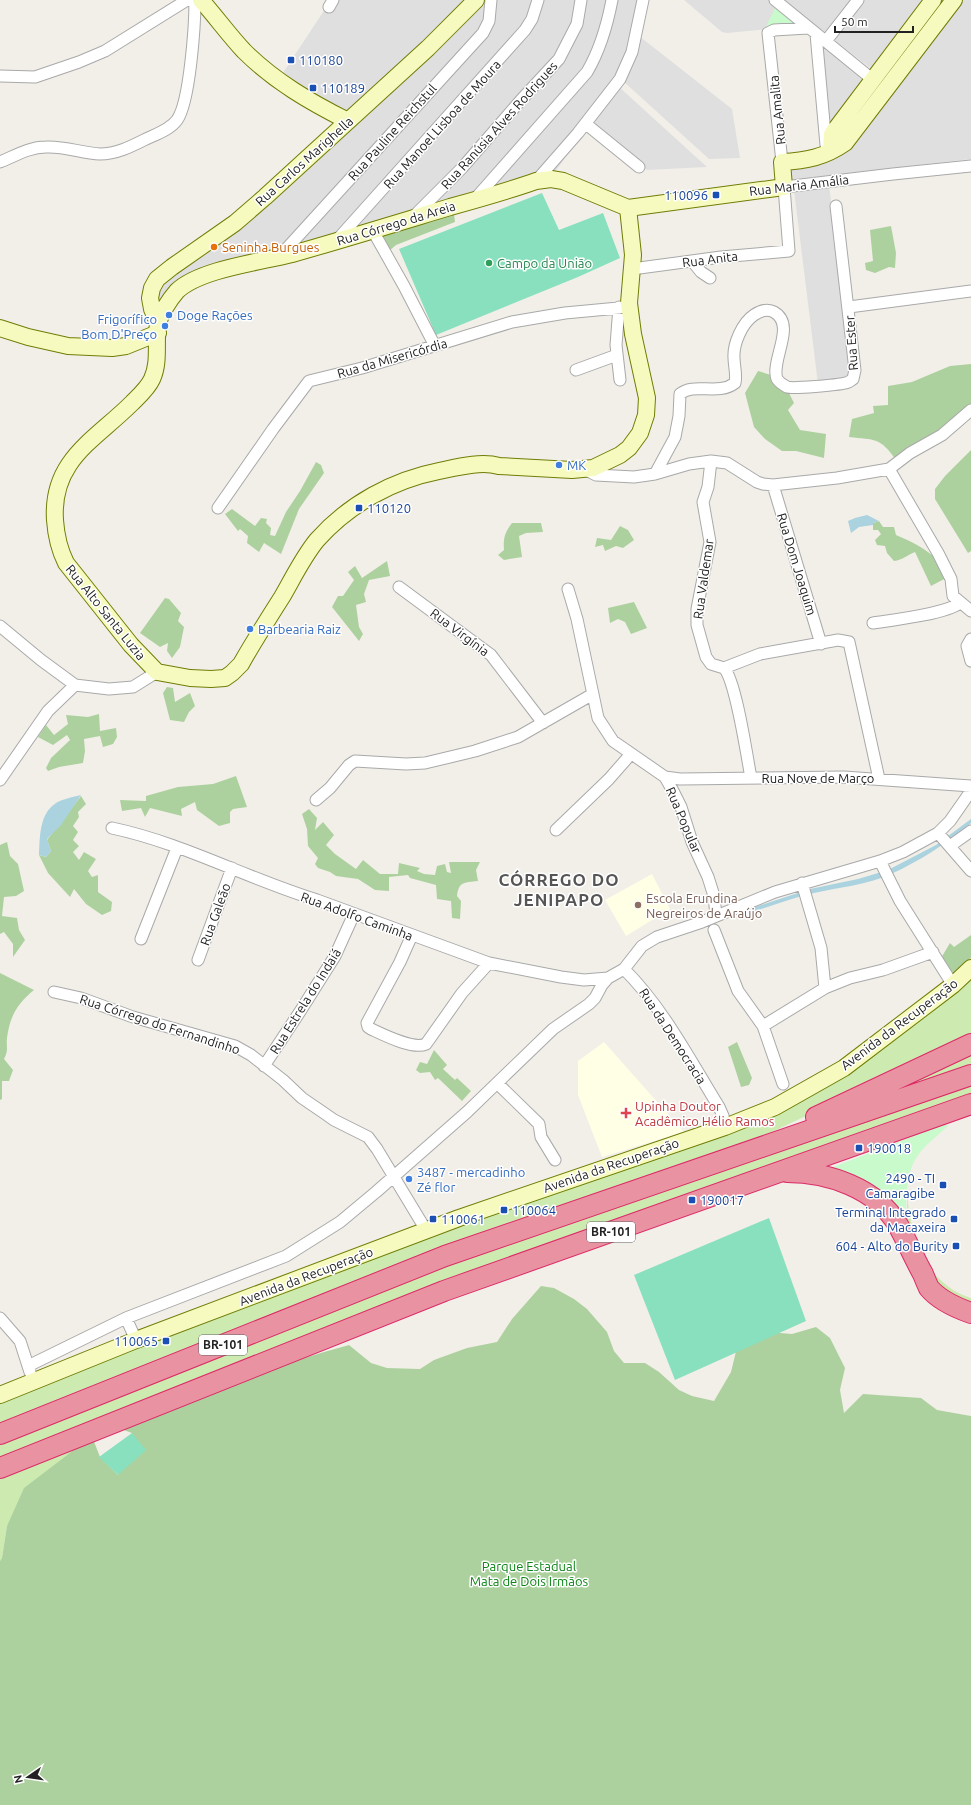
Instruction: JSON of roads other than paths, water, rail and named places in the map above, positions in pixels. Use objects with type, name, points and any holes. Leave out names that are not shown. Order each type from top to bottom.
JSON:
[{"type":"highway","points":[[728,1159],[971,1044]]},
{"type":"highway","name":"BR-101","points":[[0,1434],[445,1256],[971,1075]]},
{"type":"highway","name":"BR-101","points":[[0,1468],[444,1291],[971,1104]]},
{"type":"highway","points":[[777,1172],[807,1173],[832,1177],[854,1186],[883,1205],[898,1225],[930,1288],[954,1307],[971,1313]]},
{"type":"street","points":[[0,76],[35,77],[79,62],[105,51],[187,0]]},
{"type":"street","points":[[0,162],[28,150],[46,146],[101,154],[115,152],[128,148],[170,126],[177,120],[184,102],[190,64],[196,0]]},
{"type":"street","points":[[201,0],[239,45],[266,71],[293,91],[348,121]]},
{"type":"street","name":"Rua Carlos Marighella","points":[[158,328],[150,298],[152,288],[157,279],[243,216],[428,48],[476,0]]},
{"type":"street","name":"Rua Pauline Reichstul","points":[[279,257],[483,33],[489,21],[491,0]]},
{"type":"street","name":"Rua Manoel Lisboa de Moura","points":[[336,242],[525,30],[532,19],[538,0]]},
{"type":"street","name":"Rua Ranúsia Alves Rodrigues","points":[[411,219],[462,168],[516,105],[550,70],[562,54],[577,24],[581,0]]},
{"type":"street","points":[[474,200],[587,72],[599,49],[612,0]]},
{"type":"street","points":[[536,181],[586,124],[618,82],[635,44],[643,0]]},
{"type":"street","points":[[775,0],[872,79]]},
{"type":"street","points":[[826,41],[858,0]]},
{"type":"street","points":[[829,153],[832,134],[933,0]]},
{"type":"street","points":[[782,162],[810,160],[829,153],[844,144],[851,137],[954,0]]},
{"type":"street","name":"Rua Amalita","points":[[784,187],[769,32],[777,30],[812,31]]},
{"type":"street","points":[[812,31],[829,153]]},
{"type":"street","points":[[586,124],[639,167]]},
{"type":"street","name":"Rua Maria Amália","points":[[628,208],[784,187],[971,166]]},
{"type":"street","name":"Rua Córrego da Areia","points":[[158,328],[173,296],[187,283],[224,270],[336,242],[536,181],[551,179],[563,181],[628,208]]},
{"type":"street","name":"Rua Anita","points":[[632,269],[789,250],[784,187]]},
{"type":"street","name":"Rua Ester","points":[[656,474],[675,437],[679,416],[680,394],[691,390],[720,389],[735,383],[734,349],[745,324],[750,318],[759,312],[771,311],[777,315],[781,322],[783,335],[776,374],[782,384],[787,387],[799,387],[843,384],[852,379],[855,370],[849,307],[836,206]]},
{"type":"street","points":[[620,380],[616,345],[632,269],[633,255],[628,208]]},
{"type":"street","points":[[373,231],[435,346]]},
{"type":"street","points":[[692,261],[701,272],[710,278]]},
{"type":"street","points":[[849,307],[971,291]]},
{"type":"street","points":[[0,626],[41,660],[75,685],[109,689],[133,687],[157,672],[200,679],[225,678],[241,664],[294,575],[318,540],[355,507],[387,487],[415,477],[474,465],[493,464],[499,466],[572,470],[584,469],[602,465],[620,456],[629,448],[640,433],[646,415],[646,390],[633,334],[624,307]]},
{"type":"street","name":"Rua da Misericórdia","points":[[218,508],[277,422],[308,380],[362,368],[512,322],[565,312],[624,307]]},
{"type":"street","points":[[0,328],[57,344],[112,348],[126,346],[158,328]]},
{"type":"street","name":"Rua Alto Santa Luzia","points":[[157,672],[136,650],[66,563],[58,542],[55,515],[56,497],[59,484],[70,461],[83,446],[132,404],[145,390],[153,378],[158,345],[158,328]]},
{"type":"street","points":[[576,370],[617,355]]},
{"type":"street","points":[[584,469],[596,475],[634,477],[656,474],[689,464],[711,460],[726,463],[757,482],[773,485],[837,478],[889,469],[910,453],[942,435],[971,410]]},
{"type":"street","name":"Rua Valdemar","points":[[711,460],[708,487],[703,502],[710,542],[697,609],[697,626],[706,657],[711,664],[724,668]]},
{"type":"street","points":[[889,469],[938,553],[951,579],[954,596],[971,612]]},
{"type":"street","name":"Rua Dom Joaquim","points":[[773,485],[821,644]]},
{"type":"street","name":"Rua Virgínia","points":[[399,587],[491,654],[543,723]]},
{"type":"street","name":"Rua Popular","points":[[568,589],[577,619],[598,718],[613,741],[630,755],[652,767],[665,778],[680,806],[692,842],[708,877],[714,896],[716,916]]},
{"type":"street","points":[[873,623],[921,615],[949,608],[960,603]]},
{"type":"street","points":[[971,639],[967,646],[971,661]]},
{"type":"street","points":[[751,778],[745,741],[734,694],[730,680],[724,668],[760,654],[842,640],[849,642],[879,779]]},
{"type":"street","points":[[0,780],[48,711],[75,685]]},
{"type":"street","points":[[316,800],[330,788],[349,765],[355,761],[406,764],[425,763],[474,752],[518,737],[593,694]]},
{"type":"street","points":[[556,830],[609,779],[630,755]]},
{"type":"street","name":"Rua Nove de Março","points":[[665,778],[680,780],[844,777],[971,786]]},
{"type":"street","points":[[28,1366],[126,1318],[286,1256],[340,1222],[467,1112],[553,1029],[589,1004],[595,998],[602,985],[608,978],[624,970],[642,946],[656,937],[702,922],[775,892],[880,861],[903,852],[938,832],[950,821],[971,791]]},
{"type":"street","name":"Rua Adolfo Caminha","points":[[112,828],[141,834],[232,868],[290,892],[489,963],[584,980],[608,978]]},
{"type":"street","points":[[950,846],[971,831]]},
{"type":"street","points":[[938,832],[971,871]]},
{"type":"street","points":[[141,939],[176,848]]},
{"type":"street","points":[[880,861],[900,901],[933,952],[952,985]]},
{"type":"street","name":"Rua Galeão","points":[[198,960],[232,868]]},
{"type":"street","points":[[802,883],[821,948],[825,988]]},
{"type":"street","name":"Rua Estrela do Indaiá","points":[[264,1066],[302,1010],[335,956],[354,914]]},
{"type":"street","points":[[714,930],[738,991],[763,1026],[783,1084]]},
{"type":"street","points":[[412,935],[400,962],[368,1019],[368,1028],[416,1047],[426,1044],[462,993],[489,963]]},
{"type":"street","points":[[763,1026],[825,988],[850,978],[883,970],[933,952]]},
{"type":"street","name":"Avenida da Recuperação","points":[[0,1395],[136,1340],[262,1294],[426,1230],[564,1181],[725,1127],[775,1107],[844,1068],[952,985],[970,969]]},
{"type":"street","name":"Rua da Democracia","points":[[624,970],[643,988],[673,1032],[719,1107],[723,1116],[725,1127]]},
{"type":"street","name":"Rua Córrego do Fernandinho","points":[[54,992],[82,998],[133,1017],[235,1046],[251,1055],[283,1080],[302,1098],[324,1113],[368,1138],[378,1150],[426,1230]]},
{"type":"street","points":[[497,1083],[539,1124],[541,1137],[555,1160]]},
{"type":"street","points":[[0,1318],[20,1341],[33,1381]]},
{"type":"street","points":[[126,1318],[136,1340]]},
{"type":"water","points":[[867,515],[879,521],[873,523],[873,525],[859,527],[851,533],[848,521]]},
{"type":"water","points":[[81,795],[61,825],[47,839],[51,851],[46,857],[39,855],[43,820],[46,813],[56,803]]},
{"type":"water","points":[[971,819],[971,823],[943,844],[923,857],[882,878],[806,895],[749,913],[749,909],[810,889],[858,879],[888,870],[936,845]]},
{"type":"place","name":"110180","points":[[291,60]]},
{"type":"place","name":"110189","points":[[313,88]]},
{"type":"place","name":"110096","points":[[716,195]]},
{"type":"place","name":"Seninha Burgues","points":[[214,247]]},
{"type":"place","name":"Campo da União","points":[[489,263]]},
{"type":"place","name":"Doge Rações","points":[[169,315]]},
{"type":"place","name":"Frigorífico Bom D'Preço","points":[[165,326]]},
{"type":"place","name":"MK","points":[[559,465]]},
{"type":"place","name":"110120","points":[[359,508]]},
{"type":"place","name":"Barbearia Raiz","points":[[250,629]]},
{"type":"place","name":"Escola Erundina Negreiros de Araújo","points":[[638,905]]},
{"type":"place","name":"Upinha Doutor Acadêmico Hélio Ramos","points":[[626,1113]]},
{"type":"place","name":"190018","points":[[859,1148]]},
{"type":"place","name":"3487 - mercadinho Zé flor","points":[[409,1179]]},
{"type":"place","name":"2490 - TI Camaragibe","points":[[943,1185]]},
{"type":"place","name":"190017","points":[[692,1200]]},
{"type":"place","name":"110064","points":[[504,1210]]},
{"type":"place","name":"110061","points":[[433,1219]]},
{"type":"place","name":"Terminal Integrado da Macaxeira","points":[[954,1219]]},
{"type":"place","name":"604 - Alto do Burity","points":[[956,1246]]},
{"type":"place","name":"110065","points":[[166,1341]]},
{"type":"district","name":"CÓRREGO DO JENIPAPO","points":[[559,890]]},
{"type":"park label","name":"Parque Estadual Mata de Dois Irmãos","points":[[529,1574]]}]
